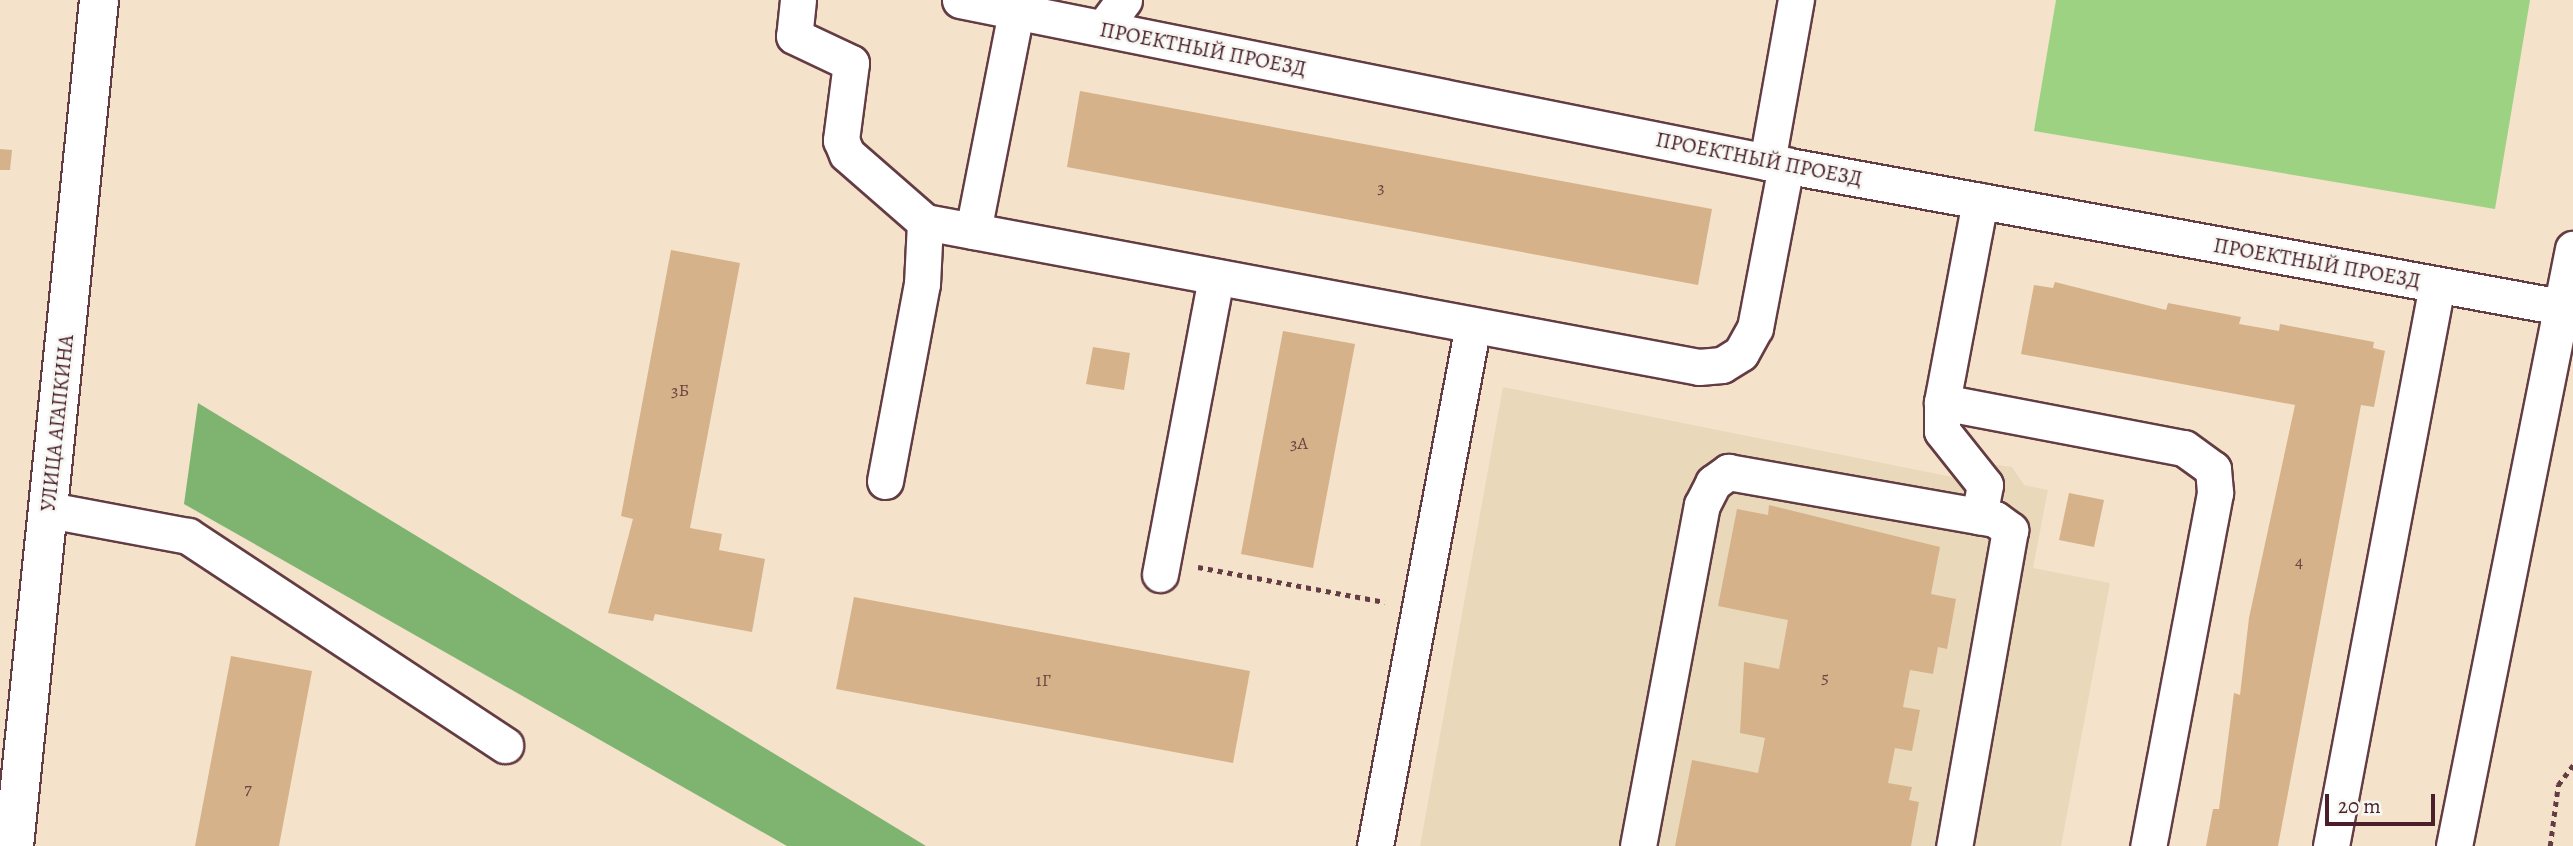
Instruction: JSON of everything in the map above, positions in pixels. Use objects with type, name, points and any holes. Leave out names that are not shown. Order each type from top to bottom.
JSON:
[{"type":"main road","name":"УЛИЦА АГАПКИНА","points":[[14,846],[99,0]]},
{"type":"street","points":[[798,0],[794,36],[851,63],[841,140],[848,154],[925,222],[1699,367],[1723,365],[1741,353],[1755,328],[1796,0]]},
{"type":"street","name":"ПРОЕКТНЫЙ ПРОЕЗД","points":[[960,0],[1776,164],[2561,307]]},
{"type":"street","points":[[1103,28],[1124,0]]},
{"type":"street","points":[[974,231],[1016,11]]},
{"type":"street","points":[[1979,516],[1985,485],[1942,431],[1942,402],[1980,201]]},
{"type":"street","points":[[885,481],[922,284],[925,222]]},
{"type":"street","points":[[2454,846],[2573,249]]},
{"type":"street","points":[[1161,567],[1216,276]]},
{"type":"street","points":[[2331,846],[2437,285]]},
{"type":"street","points":[[1375,846],[1474,325]]},
{"type":"street","points":[[1942,402],[2184,447],[2213,470],[2215,493],[2148,846]]},
{"type":"street","points":[[1638,846],[1702,505],[1713,483],[1728,472],[1746,472],[2004,523],[2012,541],[1954,846]]},
{"type":"street","points":[[49,510],[188,536],[505,745]]},
{"type":"path","points":[[1161,567],[1420,608]]},
{"type":"path","points":[[2550,846],[2558,785],[2573,765]]},
{"type":"shaded area","points":[[1503,387],[1977,482],[1997,465],[2012,467],[2024,485],[2048,490],[2033,568],[2110,583],[2061,846],[1420,846]]},
{"type":"green space","points":[[2056,0],[2530,0],[2495,209],[2034,131]]},
{"type":"green space","points":[[198,403],[926,846],[787,846],[184,504]]},
{"type":"building","points":[[1080,91],[1712,209],[1698,285],[1067,167]]},
{"type":"building","points":[[0,149],[12,150],[10,170],[0,170]]},
{"type":"building","points":[[671,250],[740,263],[690,528],[722,534],[719,550],[765,559],[752,632],[655,614],[653,621],[608,613],[633,519],[621,516]]},
{"type":"building","points":[[2055,282],[2166,310],[2168,303],[2241,317],[2239,324],[2279,331],[2280,324],[2374,342],[2373,348],[2385,351],[2374,407],[2361,405],[2278,846],[2206,846],[2213,809],[2219,809],[2234,693],[2240,695],[2249,618],[2295,405],[2021,354],[2034,285],[2053,288]]},
{"type":"building","points":[[1283,331],[1355,344],[1313,568],[1241,554]]},
{"type":"building","points":[[1093,347],[1130,353],[1124,390],[1086,384]]},
{"type":"building","points":[[2069,493],[2104,500],[2094,547],[2059,540]]},
{"type":"building","points":[[1769,505],[1940,547],[1931,594],[1956,599],[1947,649],[1938,647],[1933,674],[1910,670],[1903,707],[1920,710],[1912,751],[1895,748],[1888,783],[1912,787],[1909,800],[1919,802],[1911,846],[1675,846],[1692,760],[1758,773],[1765,738],[1740,733],[1744,662],[1779,669],[1788,620],[1718,606],[1737,509],[1768,515]]},
{"type":"building","points":[[854,597],[1250,671],[1233,763],[836,689]]},
{"type":"building","points":[[231,656],[312,671],[279,846],[195,846]]}]
